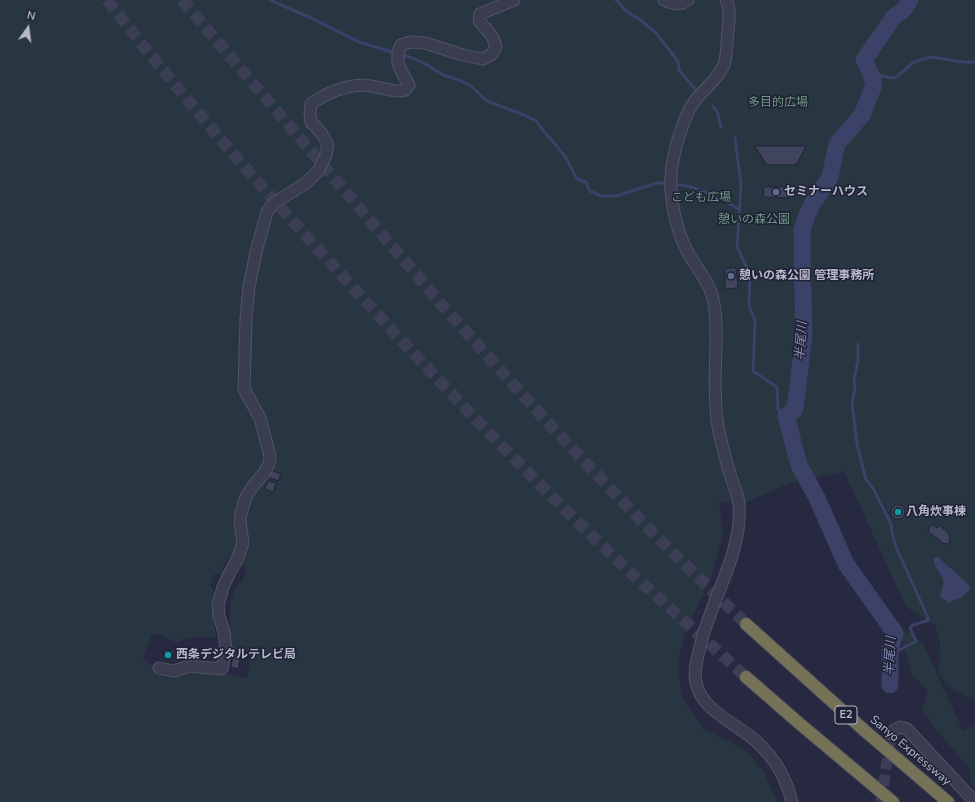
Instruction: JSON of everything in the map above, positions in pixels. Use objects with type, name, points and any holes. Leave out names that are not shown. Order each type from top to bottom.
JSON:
[{"type":"highway","name":"Sanyo Expressway","points":[[746,624],[859,726],[948,802]]},
{"type":"highway","points":[[746,677],[893,802]]},
{"type":"street","points":[[159,668],[174,671],[189,666],[222,669],[226,649],[218,605],[223,587],[237,560],[243,543],[240,513],[249,492],[269,464],[270,456],[260,418],[244,389],[246,318],[249,287],[256,252],[267,212],[274,203],[306,183],[319,170],[326,155],[328,145],[322,134],[311,122],[311,104],[321,97],[340,89],[363,85],[380,87],[397,92],[405,90],[409,85],[398,62],[397,54],[401,45],[410,42],[425,43],[463,55],[483,59],[492,54],[496,46],[492,36],[479,21],[480,14],[514,0]]},
{"type":"street","points":[[664,0],[674,4],[688,0]]},
{"type":"street","points":[[726,0],[728,2],[729,20],[724,64],[713,81],[690,108],[679,136],[670,177],[676,224],[690,257],[703,275],[711,291],[716,316],[715,394],[717,421],[727,465],[739,502],[738,530],[732,554],[705,627],[697,659],[696,683],[703,700],[726,720],[756,741],[776,762],[789,790],[792,802]]},
{"type":"street","points":[[891,734],[894,730],[900,728],[907,729],[975,802]]},
{"type":"green space","points":[[0,0],[975,0],[975,701],[949,687],[939,674],[940,643],[935,625],[906,607],[844,471],[814,479],[790,483],[743,504],[719,502],[723,533],[712,575],[685,633],[678,663],[682,697],[703,728],[743,748],[764,772],[777,802],[0,802]],"holes":[[[235,554],[242,561],[246,572],[242,581],[234,591],[230,604],[230,624],[232,649],[251,652],[247,678],[188,668],[158,672],[143,658],[152,635],[162,635],[177,643],[181,640],[191,638],[217,638],[213,622],[215,593],[210,585],[214,574],[221,574],[225,562]]]},
{"type":"green space","points":[[906,630],[923,643],[963,731],[975,725],[975,790],[971,785],[970,770],[922,712],[928,690],[913,676],[900,634]]},
{"type":"water","points":[[938,557],[969,585],[970,589],[962,597],[947,603],[947,600],[944,600],[940,595],[944,583],[933,558]]},
{"type":"building","points":[[755,146],[806,146],[796,165],[767,165]]},
{"type":"building","name":"セミナーハウス","points":[[764,187],[788,187],[788,198],[764,197]]},
{"type":"building","name":"憩いの森公園 管理事務所","points":[[736,268],[738,288],[725,289],[725,269]]},
{"type":"building","points":[[270,470],[281,474],[278,481],[267,476]]},
{"type":"building","points":[[268,481],[276,483],[273,492],[265,489]]},
{"type":"building","name":"八角炊事棟","points":[[895,505],[901,505],[905,509],[905,515],[901,519],[895,519],[891,515],[891,509]]},
{"type":"building","points":[[933,525],[937,528],[939,525],[949,534],[950,542],[947,544],[942,543],[932,535],[928,530]]},
{"type":"building","name":"西条デジタルテレビ局","points":[[165,649],[174,651],[172,660],[163,658]]},
{"type":"building","points":[[234,653],[241,655],[238,669],[231,667]]},
{"type":"waterway","points":[[270,0],[309,17],[359,42],[395,53]]},
{"type":"waterway","points":[[616,0],[627,12],[638,18],[655,32],[678,61],[679,70],[695,89]]},
{"type":"waterway","name":"半尾川","points":[[890,685],[890,651],[895,633],[846,564],[817,498],[799,465],[786,416],[795,409],[804,335],[802,230],[813,203],[830,177],[837,144],[862,115],[874,85],[871,74],[864,60],[893,18],[905,8],[910,0]]},
{"type":"waterway","points":[[401,55],[410,57],[443,75],[471,86],[487,101],[536,121],[565,156],[577,179],[586,182],[590,191],[602,196],[616,196],[657,183],[669,183]]},
{"type":"waterway","points":[[872,78],[874,74],[891,78],[896,77],[914,62],[930,57],[964,62],[975,62]]},
{"type":"waterway","points":[[713,106],[718,114],[721,127]]},
{"type":"waterway","points":[[735,138],[741,184],[737,247],[750,274],[749,305],[755,321],[753,371],[777,387],[778,409],[786,416]]},
{"type":"waterway","points":[[674,184],[691,187],[708,193],[740,210]]},
{"type":"waterway","points":[[858,344],[858,361],[854,379],[855,388],[852,404],[857,444],[866,480],[873,488],[891,524],[897,549],[929,620],[913,625],[910,628],[916,641],[896,652],[890,661]]},
{"type":"tunnel","points":[[107,0],[191,104],[249,172],[373,310],[444,386],[516,461],[590,534],[746,677]]},
{"type":"tunnel","points":[[182,0],[449,313],[549,424],[648,528],[746,624]]},
{"type":"tunnel","points":[[881,802],[891,734]]},
{"type":"place","name":"セミナーハウス","points":[[776,192]]},
{"type":"place","name":"憩いの森公園 管理事務所","points":[[731,276]]},
{"type":"place","name":"八角炊事棟","points":[[898,512]]},
{"type":"place","name":"西条デジタルテレビ局","points":[[168,655]]},
{"type":"park label","name":"多目的広場","points":[[778,103]]},
{"type":"park label","name":"こども広場","points":[[701,198]]},
{"type":"park label","name":"憩いの森公園","points":[[754,220]]}]
